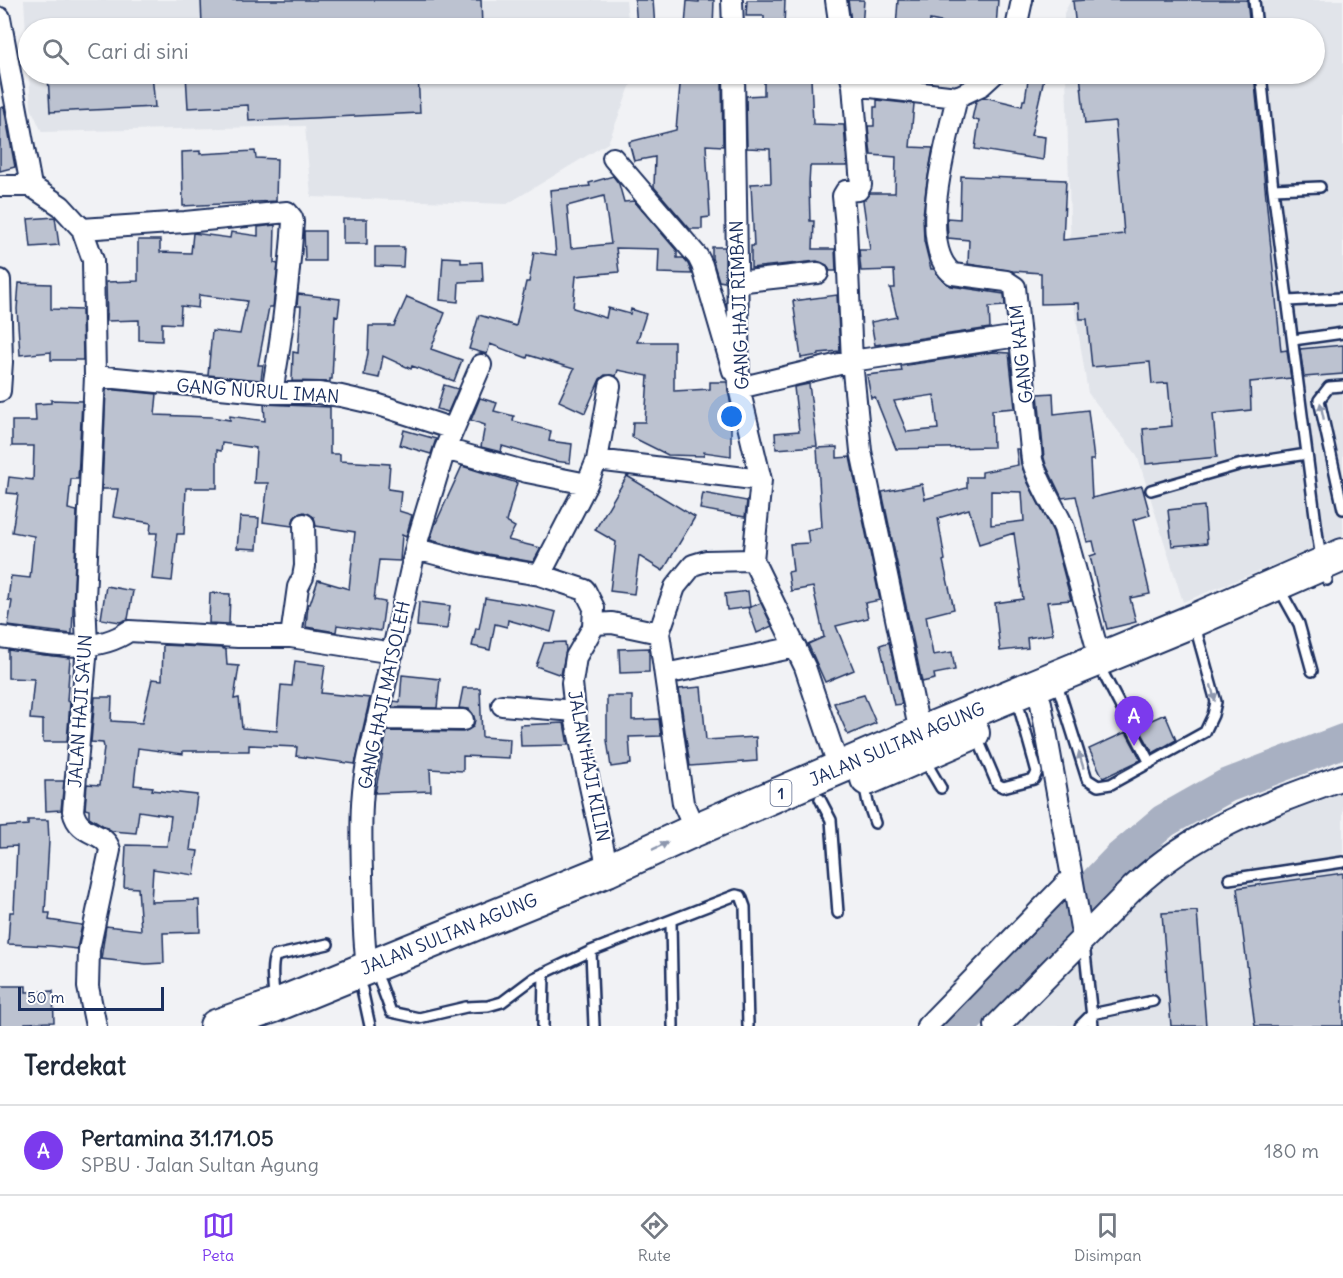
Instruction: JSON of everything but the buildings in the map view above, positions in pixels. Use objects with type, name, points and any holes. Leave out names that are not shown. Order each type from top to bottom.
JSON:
[{"type":"highway","name":"JALAN SULTAN AGUNG","points":[[1197,628],[1284,597],[1334,568]]},
{"type":"highway","name":"JALAN SULTAN AGUNG","points":[[370,979],[695,830],[921,744],[1334,568]]},
{"type":"highway","name":"JALAN SULTAN AGUNG","points":[[921,744],[974,732],[1040,702],[1102,667]]},
{"type":"highway","name":"JALAN SULTAN AGUNG","points":[[216,1026],[270,1016],[620,886],[839,777]]},
{"type":"street","points":[[732,0],[733,18]]},
{"type":"street","points":[[836,0],[839,18]]},
{"type":"street","points":[[1018,18],[1022,0]]},
{"type":"street","points":[[0,18],[31,186]]},
{"type":"street","name":"GANG HAJI RIMBAN","points":[[734,84],[739,388],[761,480],[753,560]]},
{"type":"street","points":[[852,84],[861,185],[858,190],[846,191],[843,196],[852,361],[861,451],[921,744]]},
{"type":"street","points":[[877,84],[957,97],[983,84]]},
{"type":"street","name":"GANG KAIM","points":[[957,97],[938,189],[934,226],[937,249],[948,271],[953,274],[1006,281],[1014,285],[1032,460],[1040,483],[1057,511],[1064,528],[1102,667]]},
{"type":"street","points":[[613,158],[698,257],[739,388],[852,361],[1018,336]]},
{"type":"street","points":[[0,186],[31,186],[61,207],[82,229],[287,212],[290,214],[293,222],[285,318],[272,393]]},
{"type":"street","name":"JALAN HAJI SA'UN","points":[[82,229],[93,260],[95,376],[86,599],[87,646],[73,811],[79,826],[107,842],[110,850],[89,951],[88,987],[96,1026]]},
{"type":"street","points":[[738,282],[818,273]]},
{"type":"street","points":[[0,280],[0,391]]},
{"type":"street","name":"GANG HAJI MATSOLEH","points":[[370,979],[364,941],[360,824],[363,781],[416,549],[445,449],[481,365]]},
{"type":"street","name":"GANG NURUL IMAN","points":[[95,376],[272,393],[318,393],[341,396],[376,404],[453,429]]},
{"type":"street","points":[[540,575],[597,460],[610,386]]},
{"type":"street","points":[[445,449],[527,472],[587,484]]},
{"type":"street","points":[[597,460],[761,480]]},
{"type":"street","points":[[291,637],[298,587],[305,566],[304,524]]},
{"type":"street","points":[[416,549],[474,564],[540,575],[585,590],[594,608],[592,626],[612,623],[659,633]]},
{"type":"street","points":[[695,830],[683,803],[659,633],[675,587],[693,565],[706,561],[753,560],[796,647],[812,688],[839,777]]},
{"type":"street","name":"JALAN HAJI KILIN","points":[[592,626],[576,657],[572,683],[575,711],[609,870]]},
{"type":"street","points":[[0,637],[87,646],[122,636],[129,630],[238,637],[291,637],[393,654]]},
{"type":"street","points":[[665,674],[796,647]]},
{"type":"street","points":[[1040,702],[1081,931]]},
{"type":"street","points":[[502,705],[575,711]]},
{"type":"street","points":[[377,719],[463,720]]},
{"type":"street","points":[[997,1026],[1081,931],[1174,853],[1217,827],[1263,806],[1343,777]]},
{"type":"street","points":[[927,1026],[1072,877]]},
{"type":"lane","points":[[1254,0],[1256,18]]},
{"type":"lane","points":[[1262,84],[1307,454],[1334,568]]},
{"type":"lane","points":[[1273,189],[1320,187]]},
{"type":"lane","points":[[1288,301],[1341,298]]},
{"type":"lane","points":[[1293,340],[1343,333]]},
{"type":"lane","points":[[1343,386],[1329,387],[1319,400],[1343,509]]},
{"type":"lane","points":[[1151,490],[1242,464],[1307,454]]},
{"type":"lane","points":[[1284,597],[1299,624],[1312,671]]},
{"type":"lane","points":[[1040,702],[1087,779],[1098,786],[1111,784],[1205,732],[1216,702],[1197,628]]},
{"type":"lane","points":[[1102,667],[1150,762]]},
{"type":"lane","points":[[974,732],[998,784],[1003,787],[1034,779],[1037,772],[1040,702]]},
{"type":"lane","points":[[921,744],[941,788]]},
{"type":"lane","points":[[839,777],[868,803],[875,823]]},
{"type":"lane","points":[[838,913],[831,820],[839,777]]},
{"type":"lane","points":[[1229,879],[1343,862]]},
{"type":"lane","points":[[370,979],[391,1012],[419,1018],[466,1007],[489,1006],[502,1002],[529,981],[591,951],[736,895],[742,897],[744,907],[748,1026]]},
{"type":"lane","points":[[671,922],[674,1026]]},
{"type":"lane","points":[[1081,931],[1093,1026]]},
{"type":"lane","points":[[270,1016],[274,978],[272,966],[275,956],[328,944]]},
{"type":"lane","points":[[591,951],[594,1026]]},
{"type":"lane","points":[[543,1026],[544,973]]},
{"type":"lane","points":[[370,979],[370,1026]]},
{"type":"lane","points":[[1080,1026],[1092,1014],[1153,1001]]},
{"type":"shaded area","points":[[24,0],[626,0],[628,18],[25,18]]},
{"type":"shaded area","points":[[1071,0],[1343,0],[1343,537],[1183,602],[1137,455],[1088,393],[1072,292],[1066,84],[1325,84],[1325,18],[1064,18],[1064,13]]},
{"type":"shaded area","points":[[30,84],[631,84],[608,143],[507,204],[311,197],[305,126],[42,132],[31,108]]},
{"type":"shaded area","points":[[1343,777],[1343,1026],[998,1026],[1155,867]]},
{"type":"waterway","points":[[959,1026],[1119,859],[1164,821],[1226,786],[1343,741]]},
{"type":"place","name":"Pertamina 31.171.05","points":[[1134,746]]}]
